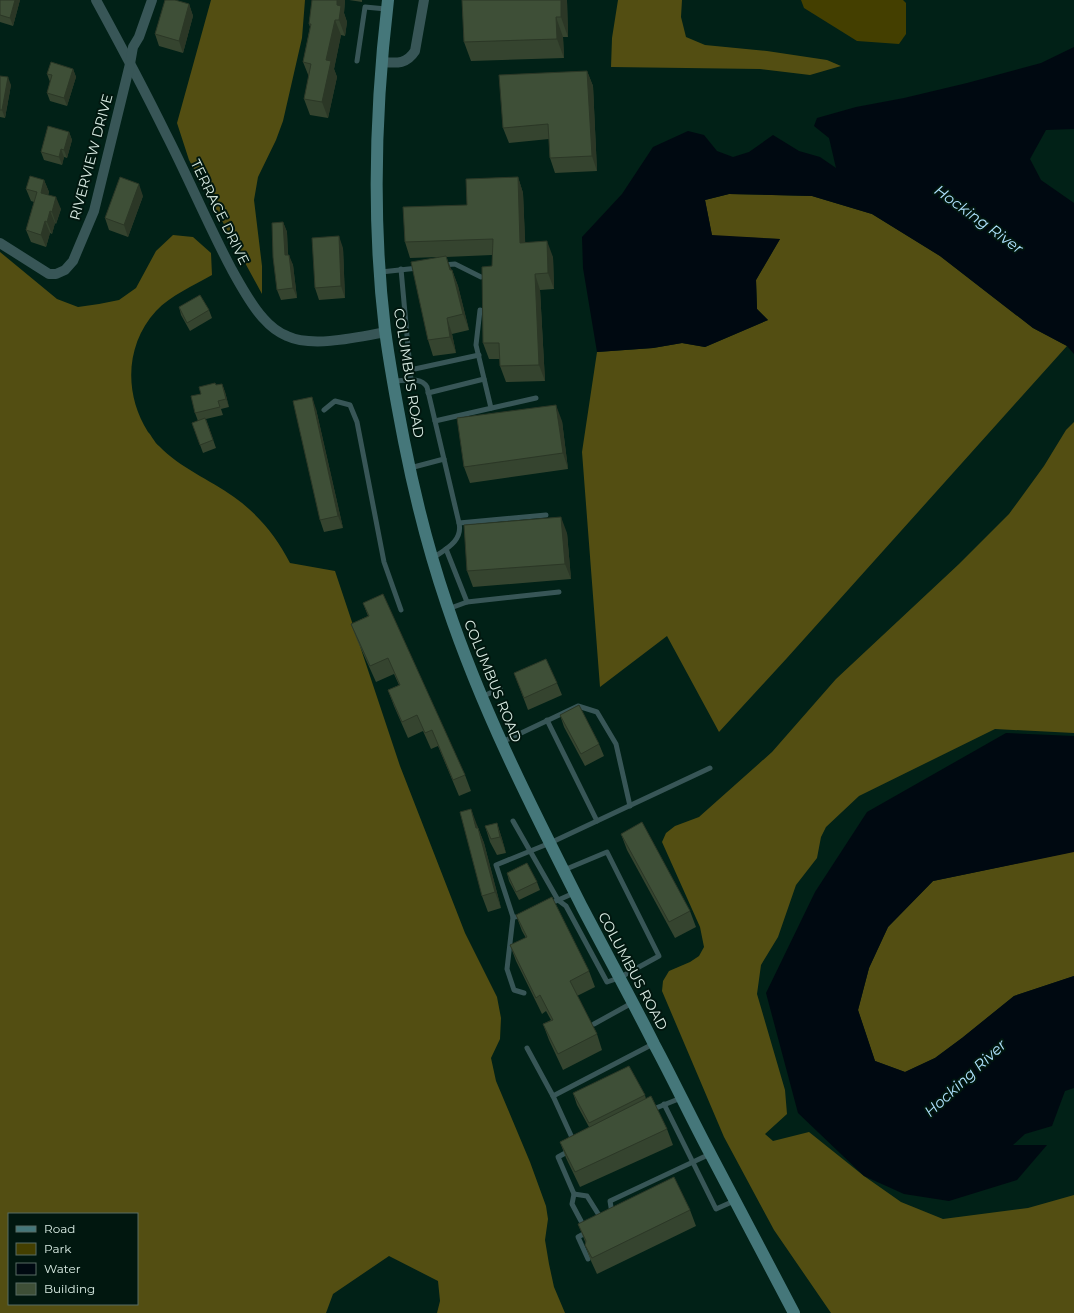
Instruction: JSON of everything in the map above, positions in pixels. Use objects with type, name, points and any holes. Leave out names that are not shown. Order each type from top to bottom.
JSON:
[{"type":"main road","name":"COLUMBUS ROAD","points":[[388,5],[381,62],[377,130],[376,195],[381,272],[386,332],[393,381],[410,469],[432,558],[448,609],[481,697],[501,742],[575,893],[794,1313]]},
{"type":"street","name":"TERRACE DRIVE","points":[[96,0],[167,134],[217,242],[242,287],[262,317],[275,330],[288,337],[304,340],[338,340],[386,332]]},
{"type":"street","name":"RIVERVIEW DRIVE","points":[[0,243],[49,274],[56,274],[65,270],[73,261],[94,211],[133,47],[139,37],[152,0]]},
{"type":"street","points":[[381,62],[400,62],[411,57],[416,51],[424,0]]},
{"type":"lane","points":[[357,61],[365,7],[388,5]]},
{"type":"lane","points":[[440,266],[455,264],[481,277]]},
{"type":"lane","points":[[381,272],[424,267]]},
{"type":"lane","points":[[401,269],[411,380]]},
{"type":"lane","points":[[480,310],[476,345],[491,408]]},
{"type":"lane","points":[[410,370],[479,355]]},
{"type":"lane","points":[[428,393],[484,379]]},
{"type":"lane","points":[[393,381],[411,380],[425,383],[460,528],[458,537],[452,544],[432,558]]},
{"type":"lane","points":[[435,421],[536,398]]},
{"type":"lane","points":[[324,410],[335,401],[350,405],[357,422],[384,562],[401,610]]},
{"type":"lane","points":[[410,469],[444,459]]},
{"type":"lane","points":[[458,523],[546,515]]},
{"type":"lane","points":[[446,549],[466,602]]},
{"type":"lane","points":[[448,609],[466,602],[559,592]]},
{"type":"lane","points":[[481,697],[500,688]]},
{"type":"lane","points":[[501,742],[578,706],[597,712],[616,744],[630,806]]},
{"type":"lane","points":[[547,720],[597,821]]},
{"type":"lane","points":[[524,993],[514,990],[507,969],[513,918],[496,866],[550,843],[710,768]]},
{"type":"lane","points":[[512,820],[558,900],[566,906],[607,982],[619,978],[659,956],[607,852],[564,870]]},
{"type":"lane","points":[[550,903],[575,893]]},
{"type":"lane","points":[[513,918],[521,914]]},
{"type":"lane","points":[[594,1024],[632,1003]]},
{"type":"lane","points":[[553,1096],[654,1043]]},
{"type":"lane","points":[[527,1048],[553,1096],[576,1148],[558,1157],[574,1194],[572,1204],[581,1220]]},
{"type":"lane","points":[[644,1114],[664,1104],[682,1098]]},
{"type":"lane","points":[[664,1104],[716,1209],[734,1200]]},
{"type":"lane","points":[[597,1226],[612,1217],[610,1201],[710,1154]]},
{"type":"lane","points":[[574,1194],[587,1196],[604,1223]]},
{"type":"lane","points":[[588,1260],[578,1237],[591,1230]]},
{"type":"green space","points":[[801,0],[903,0],[906,3],[906,34],[899,44],[857,41],[804,8]]},
{"type":"shaded area","points":[[211,0],[305,0],[302,38],[283,121],[276,140],[258,177],[254,200],[262,266],[262,294],[189,160],[177,123]]},
{"type":"shaded area","points":[[618,0],[682,0],[681,17],[686,37],[705,45],[767,51],[827,60],[841,66],[810,75],[760,69],[611,67],[612,38]]},
{"type":"shaded area","points":[[729,194],[812,196],[872,214],[940,256],[1033,328],[1067,346],[719,732],[667,636],[600,687],[582,452],[597,352],[653,348],[682,343],[705,347],[768,320],[757,309],[756,280],[780,239],[712,236],[705,200]]},
{"type":"shaded area","points":[[173,235],[193,237],[211,253],[212,275],[175,295],[162,305],[146,324],[138,339],[131,370],[135,402],[140,417],[154,441],[167,454],[185,467],[234,497],[251,511],[273,535],[290,563],[335,571],[400,766],[465,933],[497,997],[501,1018],[500,1039],[491,1058],[496,1081],[530,1162],[546,1206],[548,1219],[545,1240],[549,1264],[554,1287],[565,1313],[437,1313],[440,1301],[438,1281],[389,1256],[333,1294],[326,1313],[0,1313],[0,252],[57,299],[78,307],[119,300],[136,288],[156,251]]},
{"type":"shaded area","points":[[1074,422],[1074,733],[995,729],[859,796],[826,827],[821,837],[817,858],[796,885],[778,937],[761,965],[757,994],[785,1090],[787,1114],[765,1134],[773,1141],[809,1132],[864,1176],[901,1202],[943,1219],[1028,1208],[1074,1195],[1074,1313],[831,1313],[774,1230],[724,1137],[662,991],[663,981],[669,971],[690,962],[699,956],[704,947],[700,927],[662,842],[666,833],[675,826],[699,817],[772,752],[836,679],[959,564],[1009,514],[1044,466],[1066,430]]},
{"type":"shaded area","points":[[1074,852],[1074,976],[1014,996],[935,1058],[905,1072],[875,1061],[858,1010],[869,968],[888,927],[933,881]]},
{"type":"water","name":"Hocking River","points":[[1074,47],[1074,129],[1046,130],[1030,159],[1041,180],[1074,203],[1074,354],[1067,346],[1033,328],[940,256],[872,214],[812,196],[729,194],[705,200],[712,235],[780,239],[756,280],[757,309],[768,320],[705,347],[682,343],[653,348],[597,352],[583,268],[582,237],[622,194],[653,147],[688,131],[704,135],[717,151],[733,157],[749,152],[773,135],[799,151],[820,157],[836,168],[829,138],[814,126],[817,118],[856,107],[904,98],[967,83],[1041,63]]},
{"type":"water","name":"Hocking River","points":[[1006,733],[1074,736],[1074,852],[933,881],[888,927],[869,968],[858,1010],[875,1061],[905,1072],[935,1058],[1014,996],[1074,976],[1074,1088],[1065,1091],[1052,1126],[1025,1134],[1013,1145],[1047,1145],[1017,1180],[949,1201],[904,1194],[864,1176],[798,1113],[766,993],[815,892],[867,812]]},
{"type":"building","points":[[0,0],[15,0],[10,18],[0,15]]},
{"type":"building","points":[[165,0],[175,0],[189,4],[179,41],[155,34]]},
{"type":"building","points":[[312,0],[337,0],[337,5],[341,6],[339,20],[335,20],[326,60],[331,61],[322,102],[304,99],[311,64],[303,62],[311,24],[309,24]]},
{"type":"building","points":[[462,0],[561,0],[561,17],[556,17],[557,39],[464,42]]},
{"type":"building","points":[[51,62],[73,69],[64,98],[47,93],[52,75],[47,74]]},
{"type":"building","points":[[587,71],[592,156],[550,158],[548,124],[503,128],[499,75]]},
{"type":"building","points":[[0,76],[8,77],[2,110],[0,110]]},
{"type":"building","points":[[48,126],[69,132],[64,150],[61,149],[59,157],[41,152]]},
{"type":"building","points":[[30,176],[44,180],[41,193],[56,197],[52,212],[50,211],[47,222],[45,221],[41,235],[26,230],[37,192],[26,189]]},
{"type":"building","points":[[120,177],[139,184],[124,225],[105,218]]},
{"type":"building","points":[[518,177],[520,243],[547,241],[548,273],[535,274],[539,365],[500,366],[499,343],[483,343],[482,267],[492,266],[493,239],[405,242],[403,207],[467,205],[466,179]]},
{"type":"building","points":[[283,222],[285,255],[289,255],[293,288],[277,290],[273,257],[272,223]]},
{"type":"building","points":[[339,236],[341,286],[315,288],[312,238]]},
{"type":"building","points":[[446,256],[450,270],[452,270],[463,314],[447,318],[450,337],[428,340],[411,262]]},
{"type":"building","points":[[200,295],[209,310],[187,323],[179,307]]},
{"type":"building","points":[[215,383],[216,385],[222,384],[226,399],[218,401],[220,407],[195,413],[191,396],[201,394],[199,387]]},
{"type":"building","points":[[312,397],[338,516],[320,520],[293,401]]},
{"type":"building","points":[[556,405],[563,453],[464,467],[457,418]]},
{"type":"building","points":[[205,418],[213,440],[200,445],[192,423]]},
{"type":"building","points":[[561,517],[565,564],[467,571],[464,525]]},
{"type":"building","points":[[383,594],[465,775],[453,780],[432,730],[425,733],[417,715],[402,722],[388,690],[400,685],[388,658],[370,666],[351,624],[369,616],[363,603]]},
{"type":"building","points":[[546,659],[557,683],[524,698],[514,673]]},
{"type":"building","points":[[579,705],[599,744],[581,754],[560,715]]},
{"type":"building","points":[[471,809],[476,828],[478,828],[495,892],[482,896],[460,812]]},
{"type":"building","points":[[642,822],[690,911],[669,922],[621,834]]},
{"type":"building","points":[[497,823],[500,837],[491,839],[485,826]]},
{"type":"building","points":[[527,863],[537,882],[516,892],[507,873]]},
{"type":"building","points":[[552,897],[589,971],[570,981],[597,1034],[558,1054],[543,1024],[553,1020],[540,995],[536,998],[510,945],[527,937],[516,915]]},
{"type":"building","points":[[629,1066],[645,1095],[589,1123],[573,1093]]},
{"type":"building","points":[[651,1096],[667,1129],[575,1172],[560,1142]]},
{"type":"building","points":[[674,1177],[690,1210],[592,1258],[585,1245],[586,1241],[578,1224]]}]
